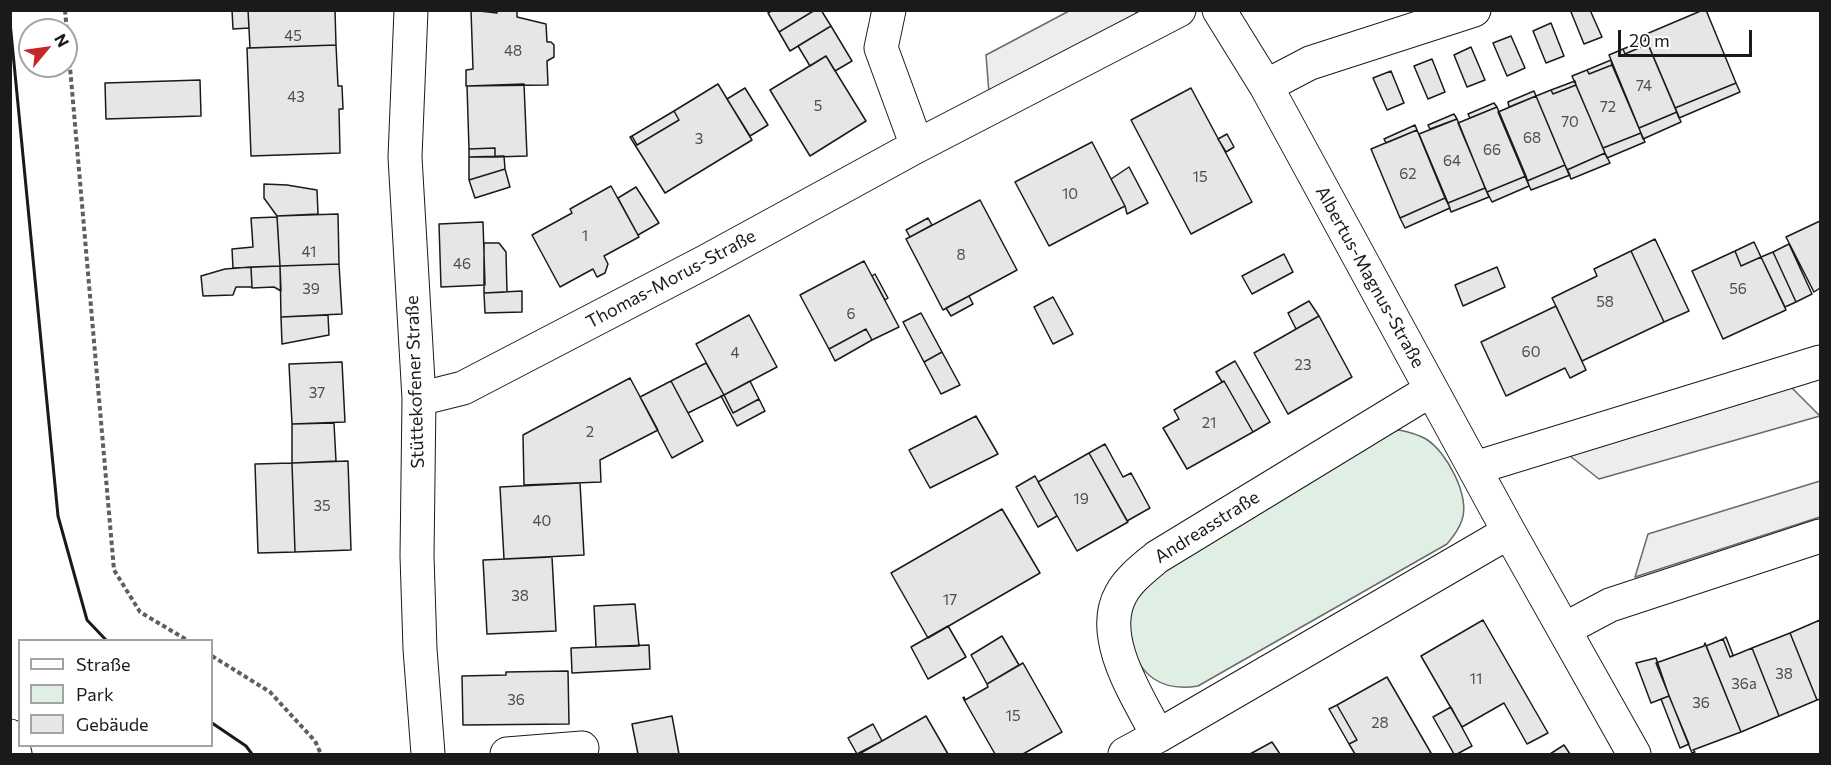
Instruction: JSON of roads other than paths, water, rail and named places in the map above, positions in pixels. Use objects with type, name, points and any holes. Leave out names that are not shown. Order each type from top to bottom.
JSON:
[{"type":"street","name":"Stüttekofener Straße","points":[[411,10],[405,157],[419,399],[417,556],[420,649],[428,754]]},
{"type":"street","points":[[889,10],[881,48],[917,146]]},
{"type":"street","name":"Thomas-Morus-Straße","points":[[419,399],[463,388],[705,262],[917,146],[1179,10]]},
{"type":"street","name":"Albertus-Magnus-Straße","points":[[1219,10],[1266,86],[1509,532],[1634,754]]},
{"type":"street","points":[[1266,86],[1310,63],[1474,10]]},
{"type":"street","points":[[1475,468],[1821,362]]},
{"type":"street","name":"Andreasstraße","points":[[1158,736],[1118,652],[1113,629],[1115,610],[1121,593],[1136,574],[1157,557],[1431,390]]},
{"type":"street","points":[[1125,754],[1509,532]]},
{"type":"street","points":[[1565,629],[1610,605],[1821,536]]},
{"type":"street","points":[[10,736],[15,754]]},
{"type":"street","points":[[507,754],[582,748]]}]
